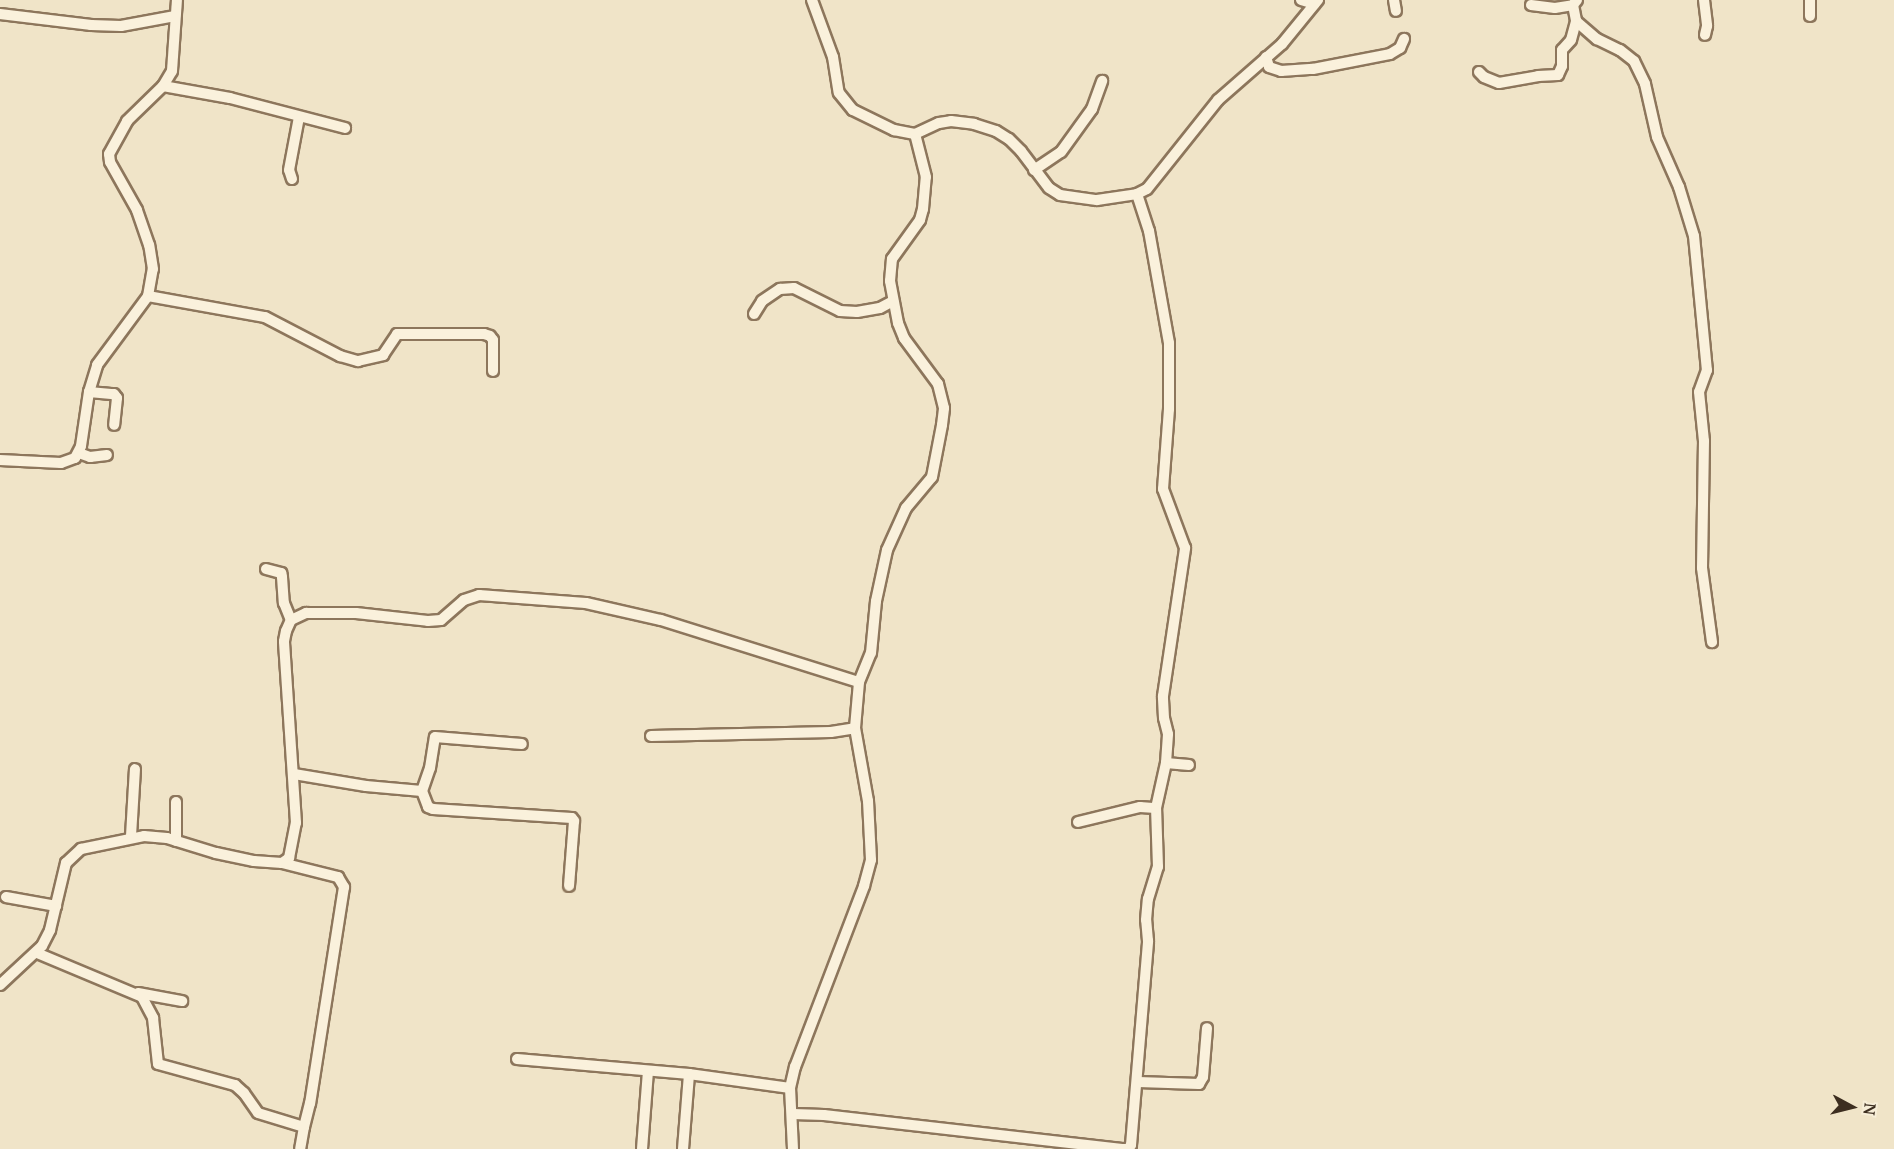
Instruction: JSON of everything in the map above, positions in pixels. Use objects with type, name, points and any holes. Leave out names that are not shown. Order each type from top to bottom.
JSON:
[{"type":"street","points":[[0,460],[61,463],[70,461],[79,453],[89,392],[97,365],[148,296],[153,268],[149,245],[137,210],[110,162],[109,154],[127,121],[163,86],[173,63],[177,0]]},
{"type":"street","points":[[812,0],[832,57],[839,93],[853,110],[894,130],[915,134],[939,123],[951,121],[974,124],[1010,139],[1049,188],[1060,195],[1097,200],[1137,194],[1147,189],[1218,100],[1282,44],[1316,2]]},
{"type":"street","points":[[1301,0],[1316,2]]},
{"type":"street","points":[[1704,0],[1707,26],[1705,35]]},
{"type":"street","points":[[1810,0],[1810,16]]},
{"type":"street","points":[[1479,72],[1484,77],[1498,83],[1558,75],[1562,66],[1562,50],[1571,40],[1576,21],[1575,2],[1556,8],[1531,5]]},
{"type":"street","points":[[0,14],[91,25],[121,26],[175,16]]},
{"type":"street","points":[[1576,21],[1597,39],[1620,50],[1634,61],[1646,84],[1657,137],[1678,187],[1694,236],[1707,370],[1699,392],[1704,441],[1702,568],[1712,642]]},
{"type":"street","points":[[1266,57],[1269,68],[1281,71],[1313,69],[1390,54],[1400,48],[1404,39]]},
{"type":"street","points":[[1034,170],[1060,152],[1092,109],[1102,81]]},
{"type":"street","points":[[163,86],[230,98],[345,128]]},
{"type":"street","points":[[292,179],[289,170],[298,117]]},
{"type":"street","points":[[793,1149],[790,1088],[803,1042],[869,872],[872,838],[855,728],[859,682],[871,653],[876,601],[887,550],[906,508],[932,477],[938,459],[944,408],[938,384],[904,338],[893,301],[890,281],[892,259],[920,220],[926,193],[924,162],[915,134]]},
{"type":"street","points":[[792,1114],[824,1114],[1128,1149],[1138,1082],[1148,941],[1146,920],[1148,899],[1158,867],[1156,808],[1166,763],[1168,734],[1162,707],[1185,548],[1163,489],[1169,409],[1169,343],[1149,231],[1137,194]]},
{"type":"street","points":[[754,315],[762,301],[780,289],[794,288],[840,311],[857,312],[880,308],[893,301]]},
{"type":"street","points":[[148,296],[265,317],[340,356],[358,361],[383,355],[398,334],[484,334],[493,340],[493,371]]},
{"type":"street","points":[[89,392],[114,394],[117,398],[114,425]]},
{"type":"street","points":[[79,453],[90,457],[107,455]]},
{"type":"street","points":[[266,569],[281,573],[284,603],[291,620]]},
{"type":"street","points":[[282,863],[289,858],[295,833],[294,774],[285,651],[286,631],[291,620],[306,613],[318,611],[356,613],[407,620],[441,620],[464,600],[479,595],[586,603],[661,620],[859,682]]},
{"type":"street","points":[[651,736],[831,732],[855,728]]},
{"type":"street","points":[[522,744],[435,737],[430,768],[422,791],[424,801],[433,809],[572,819],[574,821],[569,886]]},
{"type":"street","points":[[1166,763],[1189,765]]},
{"type":"street","points":[[131,836],[135,769]]},
{"type":"street","points":[[294,774],[366,786],[422,791]]},
{"type":"street","points":[[176,802],[176,841]]},
{"type":"street","points":[[1078,822],[1140,807],[1156,808]]},
{"type":"street","points":[[0,985],[37,953],[50,930],[66,863],[75,853],[87,846],[131,836],[176,841],[216,854],[282,863],[338,877],[344,887],[310,1103],[300,1149]]},
{"type":"street","points":[[6,897],[56,906]]},
{"type":"street","points":[[37,953],[106,984],[182,1001]]},
{"type":"street","points":[[134,992],[142,997],[151,1012],[158,1064],[235,1085],[244,1093],[258,1113],[304,1126]]},
{"type":"street","points":[[1138,1082],[1199,1084],[1203,1077],[1207,1028]]},
{"type":"street","points":[[517,1059],[689,1074],[790,1088]]},
{"type":"street","points":[[642,1149],[648,1071]]},
{"type":"street","points":[[683,1149],[689,1074]]}]
